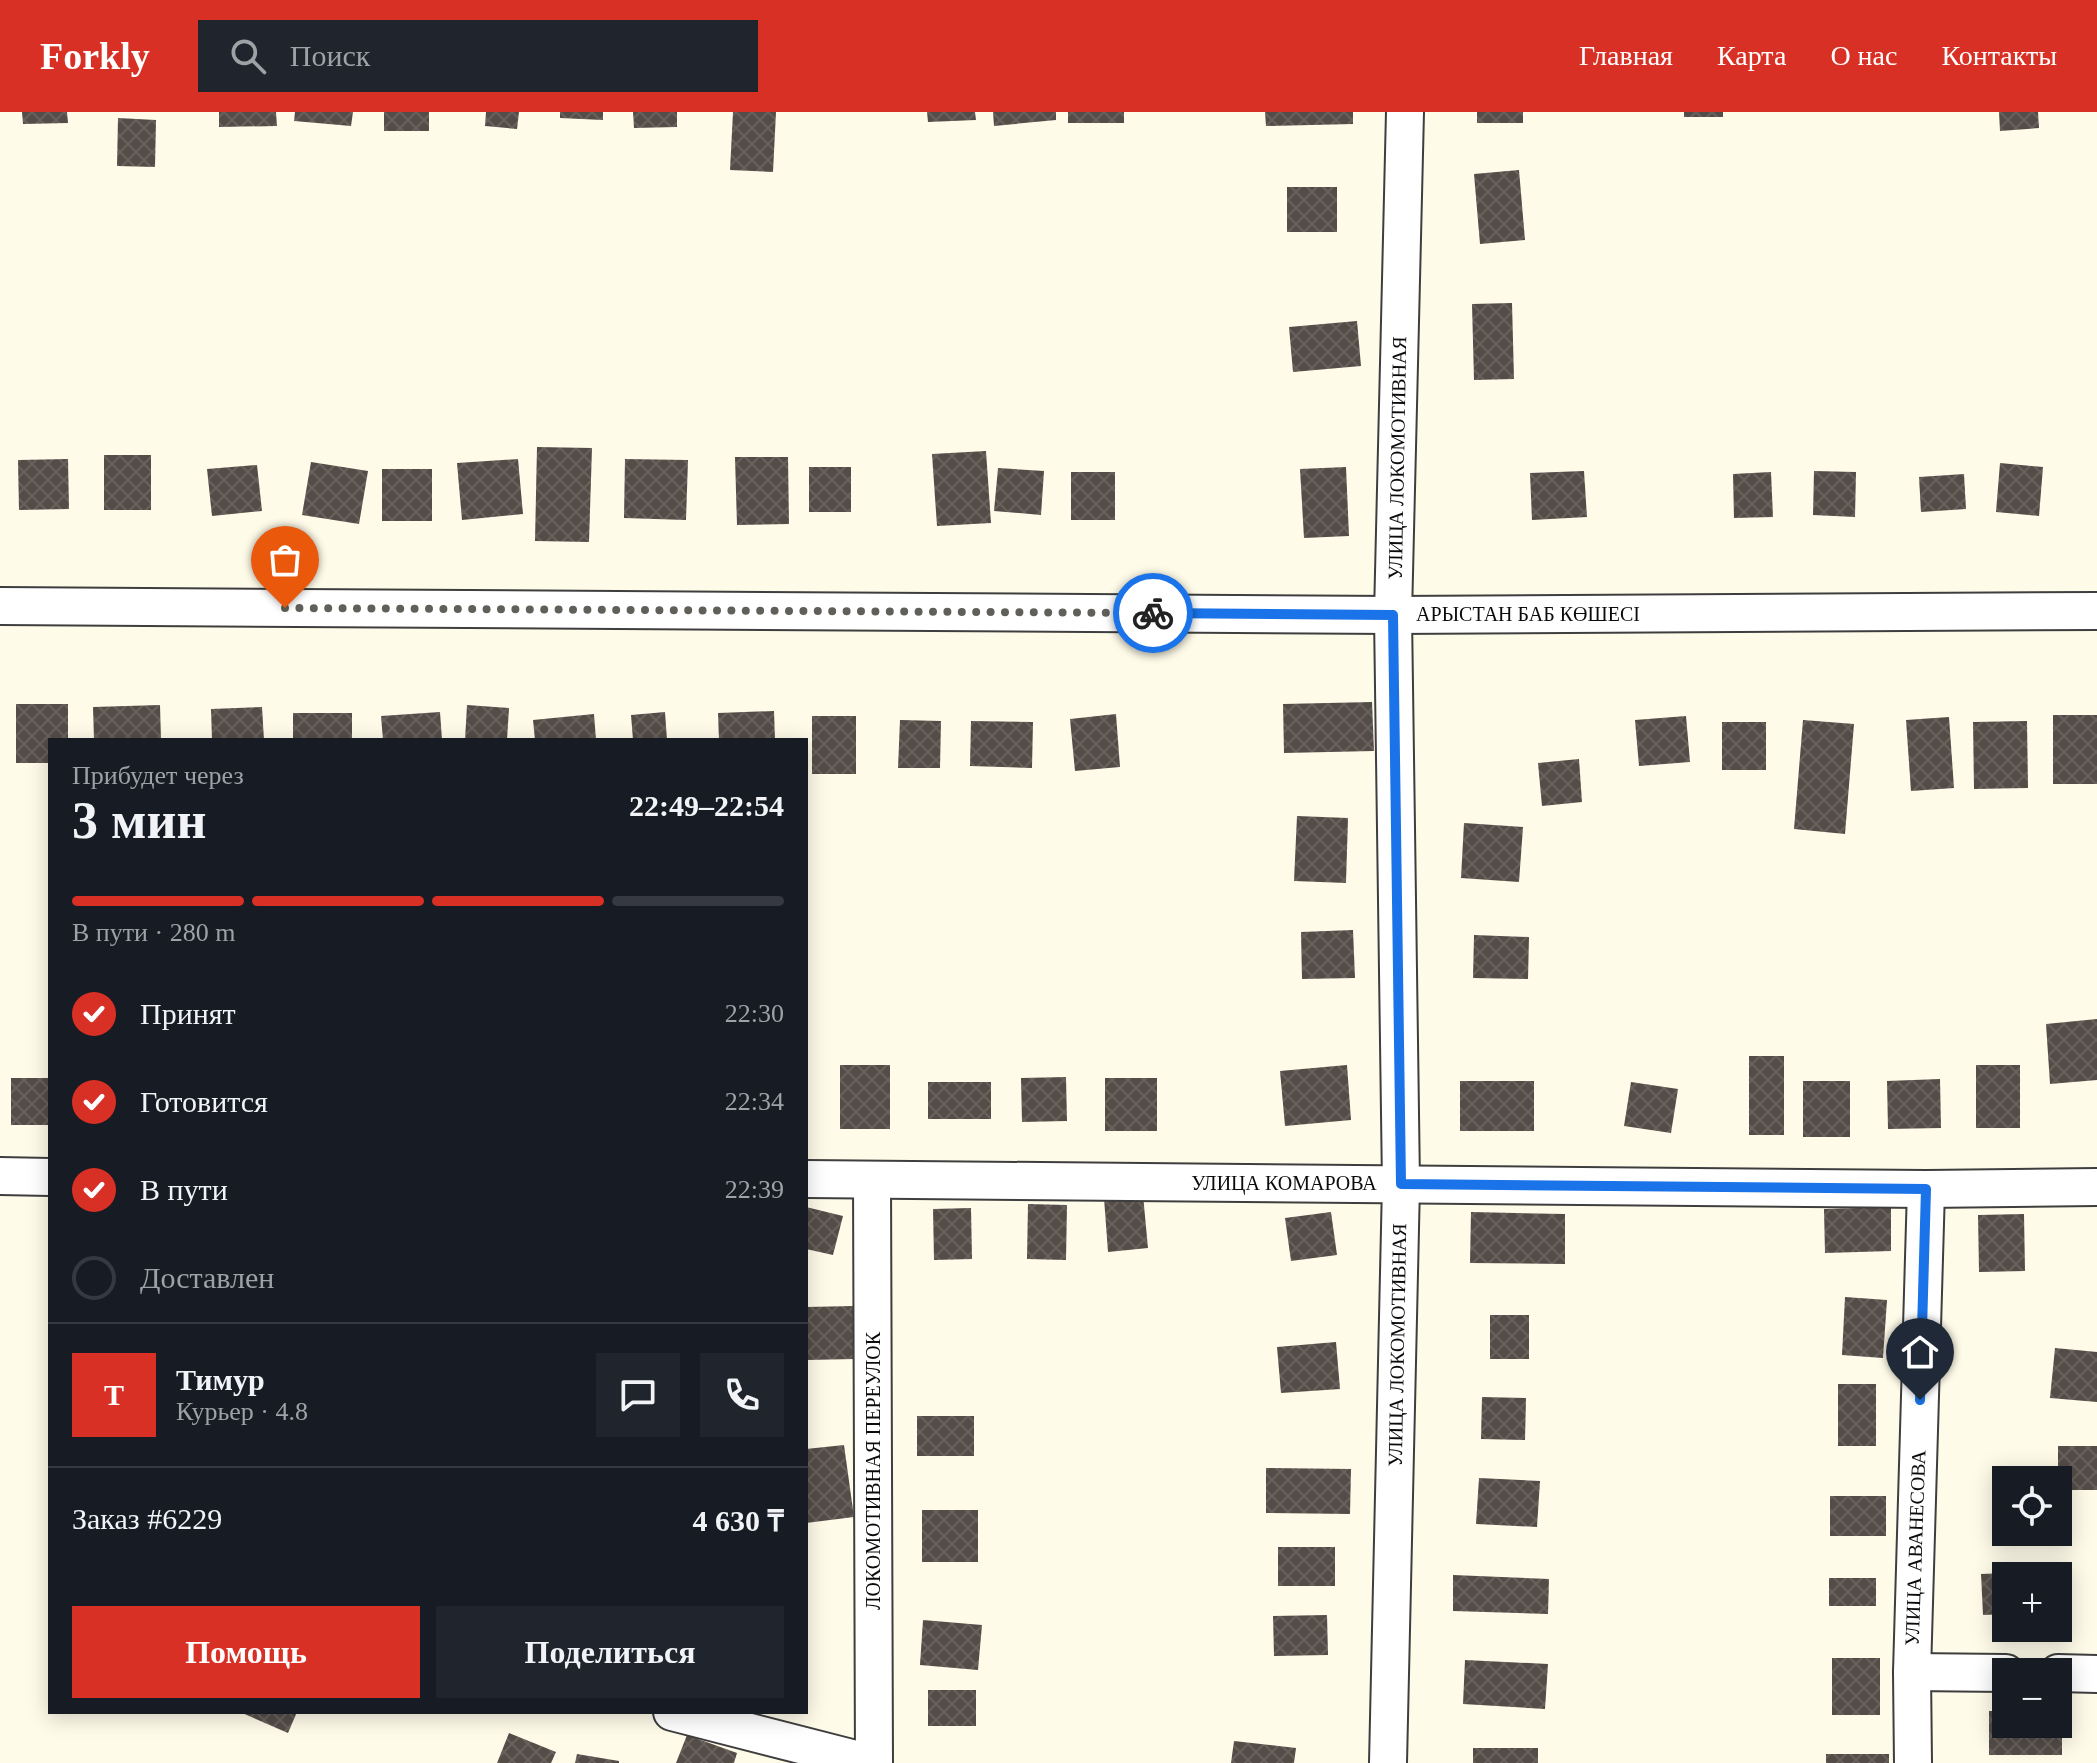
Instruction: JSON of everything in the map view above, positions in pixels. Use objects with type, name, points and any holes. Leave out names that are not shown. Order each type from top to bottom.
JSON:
[{"type":"street","name":"УЛИЦА ЛОКОМОТИВНАЯ","points":[[1388,1763],[1401,1184],[1393,615],[1405,112]]},
{"type":"street","name":"АРЫСТАН БАБ КӨШЕСІ","points":[[0,606],[1393,615],[2097,611]]},
{"type":"street","points":[[0,1176],[48,1177]]},
{"type":"street","name":"УЛИЦА КОМАРОВА","points":[[808,1179],[1926,1189],[2097,1187]]},
{"type":"street","name":"ЛОКОМОТИВНАЯ ПЕРЕУЛОК","points":[[680,1714],[872,1763],[872,1180]]},
{"type":"street","name":"УЛИЦА АВАНЕСОВА","points":[[1913,1763],[1912,1672],[1926,1189]]},
{"type":"street","points":[[1912,1672],[1992,1673]]},
{"type":"street","points":[[2072,1673],[2097,1674]]},
{"type":"building","points":[[22,112],[67,112],[68,123],[23,124]]},
{"type":"building","points":[[219,112],[276,112],[277,126],[219,127]]},
{"type":"building","points":[[295,112],[353,112],[351,126],[294,121]]},
{"type":"building","points":[[384,112],[429,112],[429,131],[384,131]]},
{"type":"building","points":[[486,112],[519,112],[517,129],[485,126]]},
{"type":"building","points":[[560,112],[603,112],[603,120],[560,118]]},
{"type":"building","points":[[633,112],[677,112],[677,127],[634,128]]},
{"type":"building","points":[[733,112],[776,112],[773,172],[730,170]]},
{"type":"building","points":[[927,112],[975,112],[976,120],[928,122]]},
{"type":"building","points":[[993,112],[1056,112],[1056,120],[994,126]]},
{"type":"building","points":[[1068,112],[1124,112],[1124,123],[1068,123]]},
{"type":"building","points":[[1265,112],[1353,112],[1353,124],[1266,126]]},
{"type":"building","points":[[1477,112],[1523,112],[1523,123],[1477,123]]},
{"type":"building","points":[[1684,112],[1723,112],[1723,117],[1684,117]]},
{"type":"building","points":[[1999,112],[2038,112],[2039,128],[2000,131]]},
{"type":"building","points":[[118,118],[156,120],[155,167],[117,166]]},
{"type":"building","points":[[1519,170],[1525,240],[1480,244],[1474,174]]},
{"type":"building","points":[[1287,187],[1337,187],[1337,232],[1287,232]]},
{"type":"building","points":[[1512,303],[1514,379],[1474,380],[1472,304]]},
{"type":"building","points":[[1357,321],[1361,366],[1293,372],[1289,327]]},
{"type":"building","points":[[537,447],[592,448],[589,542],[535,541]]},
{"type":"building","points":[[986,451],[991,523],[937,526],[932,454]]},
{"type":"building","points":[[104,455],[151,455],[151,510],[104,510]]},
{"type":"building","points":[[735,457],[788,457],[789,524],[737,525]]},
{"type":"building","points":[[68,459],[69,509],[19,510],[18,460]]},
{"type":"building","points":[[518,459],[523,514],[462,520],[457,463]]},
{"type":"building","points":[[625,459],[688,460],[686,520],[624,518]]},
{"type":"building","points":[[311,462],[368,471],[359,524],[302,515]]},
{"type":"building","points":[[2000,463],[2043,467],[2039,516],[1996,512]]},
{"type":"building","points":[[257,465],[262,511],[212,516],[207,469]]},
{"type":"building","points":[[809,467],[851,467],[851,512],[809,512]]},
{"type":"building","points":[[1346,467],[1349,536],[1304,538],[1300,469]]},
{"type":"building","points":[[998,468],[1044,471],[1041,515],[994,511]]},
{"type":"building","points":[[382,469],[432,469],[432,521],[382,521]]},
{"type":"building","points":[[1584,471],[1587,517],[1532,520],[1530,473]]},
{"type":"building","points":[[1814,471],[1856,472],[1855,517],[1813,515]]},
{"type":"building","points":[[1071,472],[1115,472],[1115,520],[1071,520]]},
{"type":"building","points":[[1771,472],[1773,517],[1734,518],[1733,474]]},
{"type":"building","points":[[1964,474],[1966,509],[1921,512],[1919,477]]},
{"type":"building","points":[[1372,702],[1374,751],[1284,753],[1283,704]]},
{"type":"building","points":[[16,704],[68,704],[68,738],[48,738],[48,763],[16,763]]},
{"type":"building","points":[[160,705],[161,738],[94,738],[93,707]]},
{"type":"building","points":[[467,705],[509,708],[507,738],[465,738]]},
{"type":"building","points":[[262,707],[264,738],[212,738],[211,709]]},
{"type":"building","points":[[774,711],[775,738],[719,738],[718,713]]},
{"type":"building","points":[[440,712],[442,738],[383,738],[381,716]]},
{"type":"building","points":[[665,712],[667,738],[633,738],[631,715]]},
{"type":"building","points":[[293,713],[352,713],[352,738],[293,738]]},
{"type":"building","points":[[594,714],[596,738],[535,738],[533,720]]},
{"type":"building","points":[[1116,714],[1120,767],[1075,771],[1070,719]]},
{"type":"building","points":[[2053,715],[2097,715],[2097,784],[2053,784]]},
{"type":"building","points":[[812,716],[856,716],[856,774],[812,774]]},
{"type":"building","points":[[1686,716],[1690,762],[1639,766],[1635,720]]},
{"type":"building","points":[[1949,717],[1954,788],[1911,791],[1906,720]]},
{"type":"building","points":[[900,720],[941,721],[940,768],[898,768]]},
{"type":"building","points":[[1803,720],[1854,724],[1845,834],[1794,829]]},
{"type":"building","points":[[971,721],[1033,722],[1032,768],[970,766]]},
{"type":"building","points":[[2027,721],[2028,788],[1974,789],[1973,722]]},
{"type":"building","points":[[1722,722],[1766,722],[1766,770],[1722,770]]},
{"type":"building","points":[[1579,759],[1582,802],[1542,806],[1538,763]]},
{"type":"building","points":[[1297,816],[1348,818],[1346,883],[1294,881]]},
{"type":"building","points":[[1464,823],[1523,827],[1519,882],[1461,878]]},
{"type":"building","points":[[1353,930],[1355,978],[1302,979],[1301,932]]},
{"type":"building","points":[[1474,935],[1529,937],[1528,979],[1473,978]]},
{"type":"building","points":[[2097,1019],[2097,1080],[2050,1084],[2046,1024]]},
{"type":"building","points":[[1749,1056],[1784,1056],[1784,1135],[1749,1135]]},
{"type":"building","points":[[840,1065],[890,1065],[890,1129],[840,1129]]},
{"type":"building","points":[[1347,1065],[1351,1120],[1285,1126],[1280,1071]]},
{"type":"building","points":[[1976,1065],[2020,1065],[2020,1128],[1976,1128]]},
{"type":"building","points":[[1066,1077],[1067,1121],[1022,1122],[1021,1078]]},
{"type":"building","points":[[11,1078],[48,1078],[48,1125],[11,1125]]},
{"type":"building","points":[[1105,1078],[1157,1078],[1157,1131],[1105,1131]]},
{"type":"building","points":[[1940,1079],[1941,1128],[1888,1129],[1887,1081]]},
{"type":"building","points":[[1460,1081],[1534,1081],[1534,1131],[1460,1131]]},
{"type":"building","points":[[1803,1081],[1850,1081],[1850,1137],[1803,1137]]},
{"type":"building","points":[[928,1082],[991,1082],[991,1119],[928,1119]]},
{"type":"building","points":[[1631,1082],[1678,1089],[1671,1133],[1624,1126]]},
{"type":"building","points":[[1143,1195],[1148,1248],[1108,1252],[1104,1198]]},
{"type":"building","points":[[1028,1204],[1067,1205],[1066,1260],[1027,1259]]},
{"type":"building","points":[[808,1207],[843,1216],[833,1255],[808,1249]]},
{"type":"building","points":[[1891,1207],[1891,1251],[1825,1253],[1824,1209]]},
{"type":"building","points":[[971,1208],[972,1259],[934,1260],[933,1209]]},
{"type":"building","points":[[1331,1212],[1337,1255],[1291,1261],[1285,1218]]},
{"type":"building","points":[[1471,1212],[1565,1214],[1565,1264],[1470,1263]]},
{"type":"building","points":[[2024,1214],[2025,1271],[1979,1272],[1978,1215]]},
{"type":"building","points":[[1845,1297],[1887,1300],[1883,1358],[1842,1355]]},
{"type":"building","points":[[854,1306],[855,1359],[808,1360],[808,1307]]},
{"type":"building","points":[[1490,1315],[1529,1315],[1529,1359],[1490,1359]]},
{"type":"building","points":[[1336,1342],[1340,1389],[1281,1393],[1277,1347]]},
{"type":"building","points":[[2055,1348],[2097,1352],[2097,1402],[2050,1398]]},
{"type":"building","points":[[1838,1384],[1876,1384],[1876,1446],[1838,1446]]},
{"type":"building","points":[[1482,1397],[1526,1398],[1525,1440],[1481,1439]]},
{"type":"building","points":[[917,1416],[974,1416],[974,1456],[917,1456]]},
{"type":"building","points":[[844,1445],[854,1517],[808,1523],[808,1449]]},
{"type":"building","points":[[2058,1446],[2097,1446],[2097,1490],[2072,1490],[2072,1466],[2058,1466]]},
{"type":"building","points":[[1266,1468],[1351,1469],[1350,1514],[1266,1513]]},
{"type":"building","points":[[1479,1478],[1540,1481],[1537,1527],[1476,1524]]},
{"type":"building","points":[[1830,1496],[1886,1496],[1886,1536],[1830,1536]]},
{"type":"building","points":[[922,1510],[978,1510],[978,1562],[922,1562]]},
{"type":"building","points":[[1278,1547],[1335,1547],[1335,1586],[1278,1586]]},
{"type":"building","points":[[1981,1574],[1992,1574],[1992,1615],[1983,1615]]},
{"type":"building","points":[[1453,1575],[1549,1579],[1548,1614],[1453,1611]]},
{"type":"building","points":[[1829,1578],[1876,1578],[1876,1606],[1829,1606]]},
{"type":"building","points":[[1327,1615],[1328,1655],[1274,1656],[1273,1616]]},
{"type":"building","points":[[923,1620],[982,1625],[978,1670],[920,1665]]},
{"type":"building","points":[[1832,1658],[1880,1658],[1880,1715],[1832,1715]]},
{"type":"building","points":[[1465,1660],[1548,1664],[1545,1709],[1463,1704]]},
{"type":"building","points":[[928,1690],[976,1690],[976,1726],[928,1726]]},
{"type":"building","points":[[1989,1711],[1992,1711],[1992,1738],[2062,1738],[2062,1755],[1989,1755]]},
{"type":"building","points":[[245,1714],[296,1714],[288,1733]]},
{"type":"building","points":[[509,1733],[556,1752],[551,1763],[497,1763]]},
{"type":"building","points":[[687,1735],[737,1753],[734,1763],[676,1763]]},
{"type":"building","points":[[1234,1741],[1296,1748],[1294,1763],[1231,1763]]},
{"type":"building","points":[[1473,1748],[1538,1748],[1538,1763],[1473,1763]]},
{"type":"building","points":[[577,1754],[619,1761],[619,1763],[575,1763]]},
{"type":"building","points":[[1826,1754],[1889,1754],[1889,1763],[1826,1763]]},
{"type":"way so far","points":[[285,608],[1153,613]]},
{"type":"route","points":[[1153,613],[1393,615],[1401,1184],[1926,1189],[1920,1400]]}]
